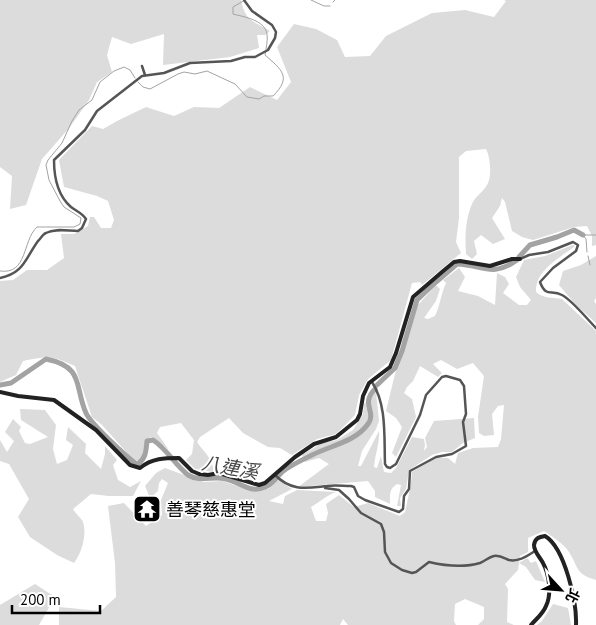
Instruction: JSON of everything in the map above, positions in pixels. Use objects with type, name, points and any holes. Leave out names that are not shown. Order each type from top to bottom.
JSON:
[{"type":"street","points":[[0,278],[11,276],[24,265],[37,243],[47,232],[78,230],[85,224],[86,219],[84,216],[68,205],[56,185],[54,160],[85,130],[97,111],[145,75],[164,73],[190,63],[232,61],[245,57],[255,57],[268,50],[275,38],[276,32],[272,25],[252,11],[245,1]]},
{"type":"street","points":[[142,66],[145,75]]},
{"type":"street","points":[[0,392],[54,400],[96,430],[135,468],[140,468],[154,460],[179,458],[192,471],[199,474],[219,473],[254,484],[265,483],[295,457],[314,444],[336,437],[353,425],[360,414],[363,396],[369,383],[390,367],[396,354],[413,297],[449,266],[460,261],[490,266],[512,259],[520,259],[529,255],[548,252],[573,242],[578,245],[576,250],[553,268],[540,282],[546,292],[563,295],[596,328]]},
{"type":"street","points":[[321,488],[328,486],[354,487],[358,496],[365,500],[399,512],[403,509],[404,496],[409,489],[410,471],[436,457],[452,454],[466,446],[463,422],[466,414],[464,386],[460,380],[446,376],[442,377],[426,395],[420,415],[396,464],[390,468],[386,467],[379,393],[372,381]]},
{"type":"street","points":[[275,475],[279,480],[297,489],[321,488],[339,490],[361,513],[380,524],[384,532],[387,558],[402,570],[412,574],[429,562],[446,566],[469,566],[493,556],[520,560],[535,551]]},
{"type":"street","points":[[531,625],[546,607],[548,598],[547,573],[544,564],[535,551],[536,540],[539,537],[545,536],[554,544],[566,570],[575,600],[576,625]]},
{"type":"shaded area","points":[[0,0],[241,0],[247,16],[270,31],[265,35],[257,35],[259,48],[230,57],[163,65],[164,34],[131,44],[112,37],[107,55],[112,72],[97,82],[89,100],[70,127],[42,159],[26,205],[10,209],[12,176],[0,167]]},
{"type":"shaded area","points":[[504,0],[596,0],[596,245],[592,246],[592,236],[587,226],[574,227],[533,240],[522,237],[512,231],[505,202],[502,198],[500,206],[492,218],[505,239],[493,244],[481,235],[474,241],[477,254],[472,259],[466,254],[468,216],[473,201],[485,189],[488,183],[490,166],[486,149],[466,151],[459,157],[459,218],[456,242],[461,253],[422,285],[420,282],[412,283],[391,360],[368,379],[359,395],[355,415],[336,434],[317,439],[292,455],[280,448],[268,447],[243,433],[229,418],[200,437],[197,442],[210,460],[213,472],[195,469],[186,460],[192,454],[194,440],[181,423],[160,427],[157,433],[169,450],[150,437],[144,458],[137,461],[92,417],[75,366],[61,360],[49,358],[23,361],[16,375],[0,382],[0,281],[13,280],[27,270],[47,270],[64,258],[61,234],[74,234],[88,226],[90,217],[94,217],[101,228],[111,228],[114,220],[108,201],[64,187],[59,160],[92,126],[103,129],[146,107],[174,116],[194,107],[219,108],[250,87],[277,100],[291,82],[277,47],[294,24],[316,29],[337,40],[345,57],[370,56],[386,36],[432,13],[465,10],[494,17],[506,1]]},
{"type":"shaded area","points":[[573,245],[575,246],[544,271],[537,284],[536,292],[545,297],[562,299],[596,331],[596,580],[581,573],[567,549],[544,531],[528,538],[528,552],[520,556],[518,570],[505,584],[508,589],[507,622],[514,625],[478,625],[484,619],[484,607],[465,599],[455,604],[454,621],[456,625],[348,625],[343,619],[340,625],[59,625],[59,607],[101,611],[116,597],[115,563],[108,506],[124,503],[146,526],[162,515],[161,500],[168,483],[162,479],[159,483],[158,491],[150,498],[145,486],[156,473],[165,468],[203,482],[222,481],[250,490],[268,489],[278,480],[292,489],[269,501],[283,504],[285,496],[297,490],[336,492],[311,507],[316,521],[326,521],[328,513],[326,504],[339,495],[354,507],[368,503],[400,516],[405,512],[412,472],[436,458],[448,458],[455,464],[458,453],[473,448],[498,447],[501,439],[504,405],[498,406],[492,414],[494,435],[484,436],[479,433],[478,417],[484,376],[473,363],[457,369],[441,360],[433,364],[442,373],[438,377],[420,366],[413,381],[407,387],[404,393],[412,399],[416,417],[396,457],[392,453],[402,427],[396,418],[386,411],[395,374],[418,305],[436,285],[440,289],[436,301],[424,318],[428,319],[435,316],[446,283],[443,280],[459,268],[465,277],[458,291],[478,296],[495,305],[497,273],[505,277],[509,284],[503,293],[519,305],[527,305],[531,300],[520,287],[516,277],[524,260],[545,256]]},
{"type":"shaded area","points":[[596,256],[596,298],[594,301],[596,304],[596,323],[575,304],[559,285],[563,271],[581,265]]},
{"type":"shaded area","points":[[376,392],[379,421],[362,451],[358,466],[361,466],[379,431],[374,467],[377,468],[381,456],[384,472],[391,473],[396,468],[412,437],[424,439],[424,451],[427,447],[425,438],[434,421],[474,418],[475,438],[463,443],[452,452],[432,455],[409,470],[406,489],[400,498],[401,506],[397,506],[401,485],[397,484],[391,490],[390,504],[375,497],[375,491],[368,481],[298,487],[329,464],[319,458],[305,462],[302,455],[322,443],[337,440],[353,430],[363,414],[364,404]]},
{"type":"shaded area","points":[[20,409],[45,410],[56,425],[53,449],[57,464],[67,460],[73,445],[66,440],[68,427],[86,444],[85,453],[101,469],[105,446],[117,460],[113,465],[118,480],[130,487],[141,481],[133,496],[91,494],[73,509],[83,522],[84,527],[81,549],[74,563],[57,555],[30,537],[18,517],[29,499],[9,464],[0,461],[0,440],[7,452],[14,441],[5,432],[13,419],[21,427],[19,431],[25,443],[30,444],[48,437],[21,420]]},
{"type":"shaded area","points":[[527,558],[531,563],[536,561],[545,582],[535,580],[526,567],[519,563]]},
{"type":"shaded area","points":[[35,584],[55,597],[39,625],[0,625],[0,605]]},
{"type":"shaded area","points":[[553,604],[568,608],[571,625],[537,625],[542,621]]},
{"type":"waterway","points":[[138,82],[143,87],[150,89],[184,72],[195,74],[207,71],[235,84],[247,97],[259,99],[264,96],[273,96],[282,84],[283,79],[280,70],[265,55],[267,39],[265,29],[258,22],[233,14],[233,7],[245,0]]},
{"type":"waterway","points":[[311,0],[324,6],[330,6]]},
{"type":"waterway","points":[[0,271],[9,271],[20,263],[32,233],[37,227],[74,227],[80,224],[81,218],[64,207],[60,201],[49,180],[46,165],[62,143],[79,110],[92,100],[100,82],[114,71],[124,67],[130,70],[135,78]]},
{"type":"waterway","name":"八連溪","points":[[519,257],[530,245],[574,230],[583,235]]},
{"type":"waterway","points":[[583,235],[586,239],[587,252]]},
{"type":"waterway","name":"八連溪","points":[[584,235],[596,235]]},
{"type":"waterway","points":[[588,256],[590,265]]},
{"type":"waterway","name":"八連溪","points":[[377,385],[395,368],[417,300],[436,282],[457,264],[494,269],[501,268],[517,260]]},
{"type":"waterway","name":"八連溪","points":[[0,385],[11,383],[46,359],[58,363],[73,372],[82,403],[89,418],[108,439],[135,463],[141,462],[146,451],[147,441],[153,440],[188,475],[202,479],[221,478],[231,480],[245,487],[255,489],[268,486],[282,472],[293,465],[357,435],[370,420],[369,399],[375,389]]},
{"type":"place","name":"善琴慈惠堂","points":[[147,509]]}]
